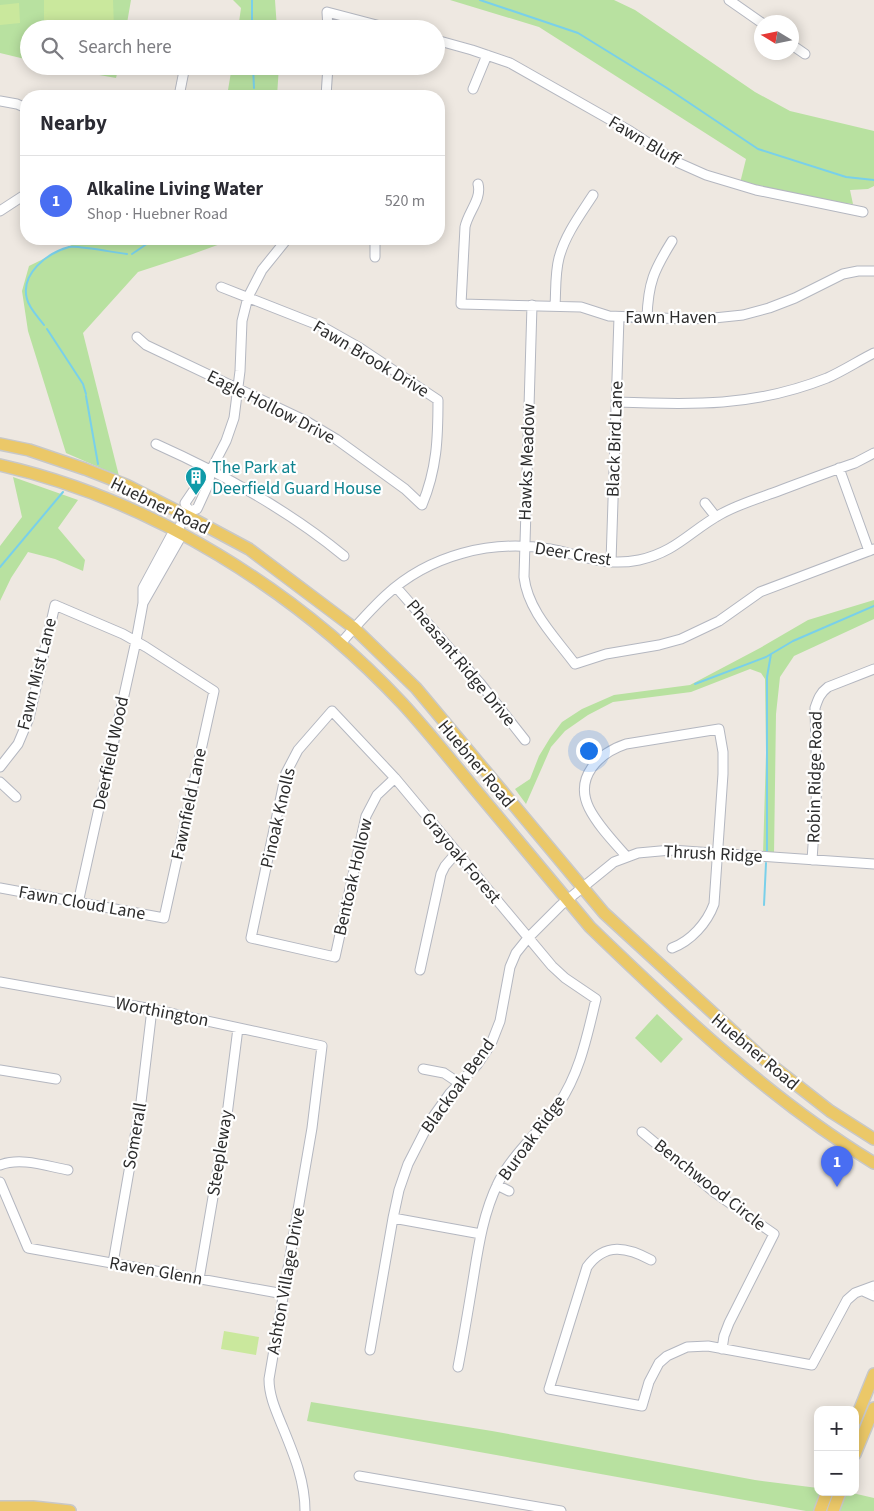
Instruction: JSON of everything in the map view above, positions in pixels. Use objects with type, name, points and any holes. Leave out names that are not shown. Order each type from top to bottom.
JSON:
[{"type":"main road","name":"Huebner Road","points":[[0,444],[36,453],[85,469],[126,485],[187,513],[249,550],[354,628],[416,688],[604,913],[761,1057],[821,1103],[874,1139]]},
{"type":"main road","name":"Huebner Road","points":[[0,464],[37,474],[118,503],[238,566],[297,607],[341,643],[402,702],[590,927],[748,1072],[819,1127],[874,1163]]},
{"type":"main road","points":[[808,1118],[821,1103]]},
{"type":"main road","points":[[859,1411],[874,1374]]},
{"type":"main road","points":[[856,1451],[874,1408]]},
{"type":"main road","points":[[820,1511],[826,1496]]},
{"type":"main road","points":[[833,1511],[839,1496]]},
{"type":"main road","points":[[0,1507],[70,1511]]},
{"type":"street","points":[[729,0],[754,17]]},
{"type":"street","points":[[327,20],[327,12],[358,20]]},
{"type":"street","name":"Fawn Bluff","points":[[445,43],[510,63],[630,131],[679,163],[706,176],[756,190],[864,212]]},
{"type":"street","points":[[799,50],[805,54]]},
{"type":"street","points":[[473,89],[486,54]]},
{"type":"street","points":[[180,90],[184,75]]},
{"type":"street","points":[[326,90],[327,75]]},
{"type":"street","points":[[0,101],[20,105]]},
{"type":"street","name":"Fawn Haven","points":[[478,184],[479,197],[467,218],[465,227],[460,304],[581,307],[608,316],[619,317],[704,318],[743,315],[795,298],[843,274],[858,271],[874,271]]},
{"type":"street","points":[[555,306],[557,268],[562,248],[593,195]]},
{"type":"street","points":[[0,211],[20,198]]},
{"type":"street","points":[[647,318],[648,292],[652,276],[672,241]]},
{"type":"street","points":[[177,534],[187,513],[197,509],[208,485],[211,470],[226,441],[231,425],[237,402],[242,321],[248,297],[262,270],[282,245]]},
{"type":"street","points":[[375,257],[376,245]]},
{"type":"street","name":"Fawn Brook Drive","points":[[221,287],[323,327],[360,348],[438,400],[436,455],[429,488],[422,504]]},
{"type":"street","name":"Hawks Meadow","points":[[532,305],[524,577],[529,600],[536,613],[575,664],[606,654],[660,646],[680,639],[719,621],[760,592],[871,550]]},
{"type":"street","name":"Black Bird Lane","points":[[611,562],[619,317]]},
{"type":"street","name":"Eagle Hollow Drive","points":[[137,337],[146,346],[306,421],[336,439],[405,489],[422,504]]},
{"type":"street","points":[[616,402],[702,404],[757,398],[793,390],[828,377],[874,353]]},
{"type":"street","points":[[156,444],[211,470],[261,497],[319,536],[344,556]]},
{"type":"street","name":"Deer Crest","points":[[341,643],[385,596],[396,587],[418,572],[454,555],[493,547],[525,546],[611,562],[639,560],[663,552],[685,540],[716,517],[734,507],[874,454]]},
{"type":"street","points":[[840,468],[871,550]]},
{"type":"street","points":[[705,503],[716,517]]},
{"type":"street","name":"Deerfield Wood","points":[[78,902],[136,641],[143,603],[142,593],[170,536],[177,534]]},
{"type":"street","name":"Pheasant Ridge Drive","points":[[396,587],[480,683],[525,740]]},
{"type":"street","name":"Fawn Mist Lane","points":[[0,767],[18,744],[29,718],[55,605],[136,641]]},
{"type":"street","name":"Fawnfield Lane","points":[[136,641],[214,691],[164,918]]},
{"type":"street","name":"Robin Ridge Road","points":[[812,860],[817,786],[815,708],[822,691],[828,687],[874,669]]},
{"type":"street","name":"Grayoak Forest","points":[[332,710],[395,778],[552,966],[565,978],[596,999]]},
{"type":"street","name":"Pinoak Knolls","points":[[332,710],[298,750],[286,773],[251,938],[335,957]]},
{"type":"street","points":[[627,857],[588,807],[585,789],[595,763],[601,756],[614,748],[626,744],[720,729],[723,764],[716,894],[711,912],[687,942],[672,948]]},
{"type":"street","name":"Bentoak Hollow","points":[[335,957],[366,816],[377,795],[395,778]]},
{"type":"street","points":[[0,782],[16,797]]},
{"type":"street","name":"Thrush Ridge","points":[[568,900],[614,862],[638,853],[660,850],[874,864]]},
{"type":"street","points":[[420,970],[441,874],[457,852]]},
{"type":"street","name":"Fawn Cloud Lane","points":[[0,888],[164,918]]},
{"type":"street","name":"Blackoak Bend","points":[[370,1350],[393,1218],[399,1190],[408,1164],[420,1138],[435,1114],[459,1083],[477,1065],[491,1044],[500,1021],[505,987],[516,953],[528,938],[568,900]]},
{"type":"street","name":"Worthington","points":[[0,982],[152,1009],[322,1046]]},
{"type":"street","name":"Buroak Ridge","points":[[458,1367],[485,1216],[497,1185],[509,1165],[546,1122],[570,1086],[580,1063],[596,999]]},
{"type":"street","name":"Somerall","points":[[113,1263],[141,1102],[152,1009]]},
{"type":"street","name":"Steepleway","points":[[199,1278],[227,1115],[238,1028]]},
{"type":"street","name":"Ashton Village Drive","points":[[305,1511],[303,1487],[298,1465],[269,1391],[270,1373],[312,1128],[322,1046]]},
{"type":"street","points":[[423,1069],[444,1073],[459,1083]]},
{"type":"street","points":[[0,1070],[56,1079]]},
{"type":"street","name":"Benchwood Circle","points":[[642,1132],[714,1192],[774,1234],[729,1323],[722,1349]]},
{"type":"street","points":[[0,1165],[8,1162],[24,1162],[68,1170]]},
{"type":"street","name":"Raven Glenn","points":[[0,1182],[28,1248],[284,1294]]},
{"type":"street","points":[[497,1185],[509,1192]]},
{"type":"street","points":[[393,1218],[481,1234]]},
{"type":"street","points":[[652,1260],[640,1254],[616,1249],[606,1251],[594,1258],[587,1266],[549,1389],[642,1406],[653,1372],[667,1356],[687,1347],[698,1345],[812,1365],[843,1306],[855,1294],[874,1286]]},
{"type":"street","points":[[863,1291],[874,1296]]},
{"type":"street","points":[[359,1476],[561,1511]]},
{"type":"green space","points":[[0,0],[131,0],[128,20],[20,20],[20,58],[0,53]]},
{"type":"green space","points":[[44,0],[113,0],[114,20],[44,20]]},
{"type":"green space","points":[[233,0],[275,0],[276,20],[239,20],[241,8]]},
{"type":"green space","points":[[450,0],[614,0],[635,10],[755,92],[790,111],[874,131],[874,186],[868,189],[850,190],[853,204],[833,202],[740,183],[746,159],[539,27]]},
{"type":"green space","points":[[19,3],[20,23],[0,25],[0,5]]},
{"type":"green space","points":[[99,75],[117,75],[116,78]]},
{"type":"green space","points":[[230,75],[278,75],[277,90],[228,90]]},
{"type":"green space","points":[[72,245],[218,245],[138,272],[83,333],[119,476],[66,453],[28,331],[22,291],[29,266]]},
{"type":"green space","points":[[13,477],[78,500],[58,528],[85,560],[83,571],[55,559],[28,552],[11,578],[0,601],[0,546],[22,517]]},
{"type":"green space","points":[[874,600],[874,619],[794,656],[780,677],[776,714],[774,855],[763,855],[766,753],[765,679],[761,673],[750,669],[691,692],[613,702],[588,715],[565,731],[551,747],[526,804],[515,789],[530,779],[539,756],[562,722],[582,709],[614,695],[690,685],[808,620]]},
{"type":"green space","points":[[657,1014],[683,1039],[661,1063],[635,1038]]},
{"type":"green space","points":[[224,1331],[259,1337],[256,1355],[221,1349]]},
{"type":"green space","points":[[311,1402],[492,1431],[755,1480],[814,1487],[814,1496],[859,1495],[874,1498],[874,1511],[806,1511],[307,1421]]},
{"type":"waterway","points":[[252,0],[252,20]]},
{"type":"waterway","points":[[480,0],[578,33],[667,88],[758,149],[846,177],[874,180]]},
{"type":"waterway","points":[[253,75],[254,88]]},
{"type":"waterway","points":[[132,254],[145,245]]},
{"type":"waterway","points":[[44,325],[30,306],[26,290],[31,273],[44,259],[69,247],[127,254]]},
{"type":"waterway","points":[[47,329],[83,384],[86,394]]},
{"type":"waterway","points":[[86,396],[98,464]]},
{"type":"waterway","points":[[0,567],[63,492]]},
{"type":"waterway","points":[[695,684],[766,657],[793,641],[874,606]]},
{"type":"waterway","points":[[767,852],[767,677],[771,654]]},
{"type":"waterway","points":[[764,905],[766,863]]},
{"type":"place","name":"The Park at Deerfield Guard House","points":[[196,496]]},
{"type":"place","name":"Alkaline Living Water","points":[[837,1187]]}]
